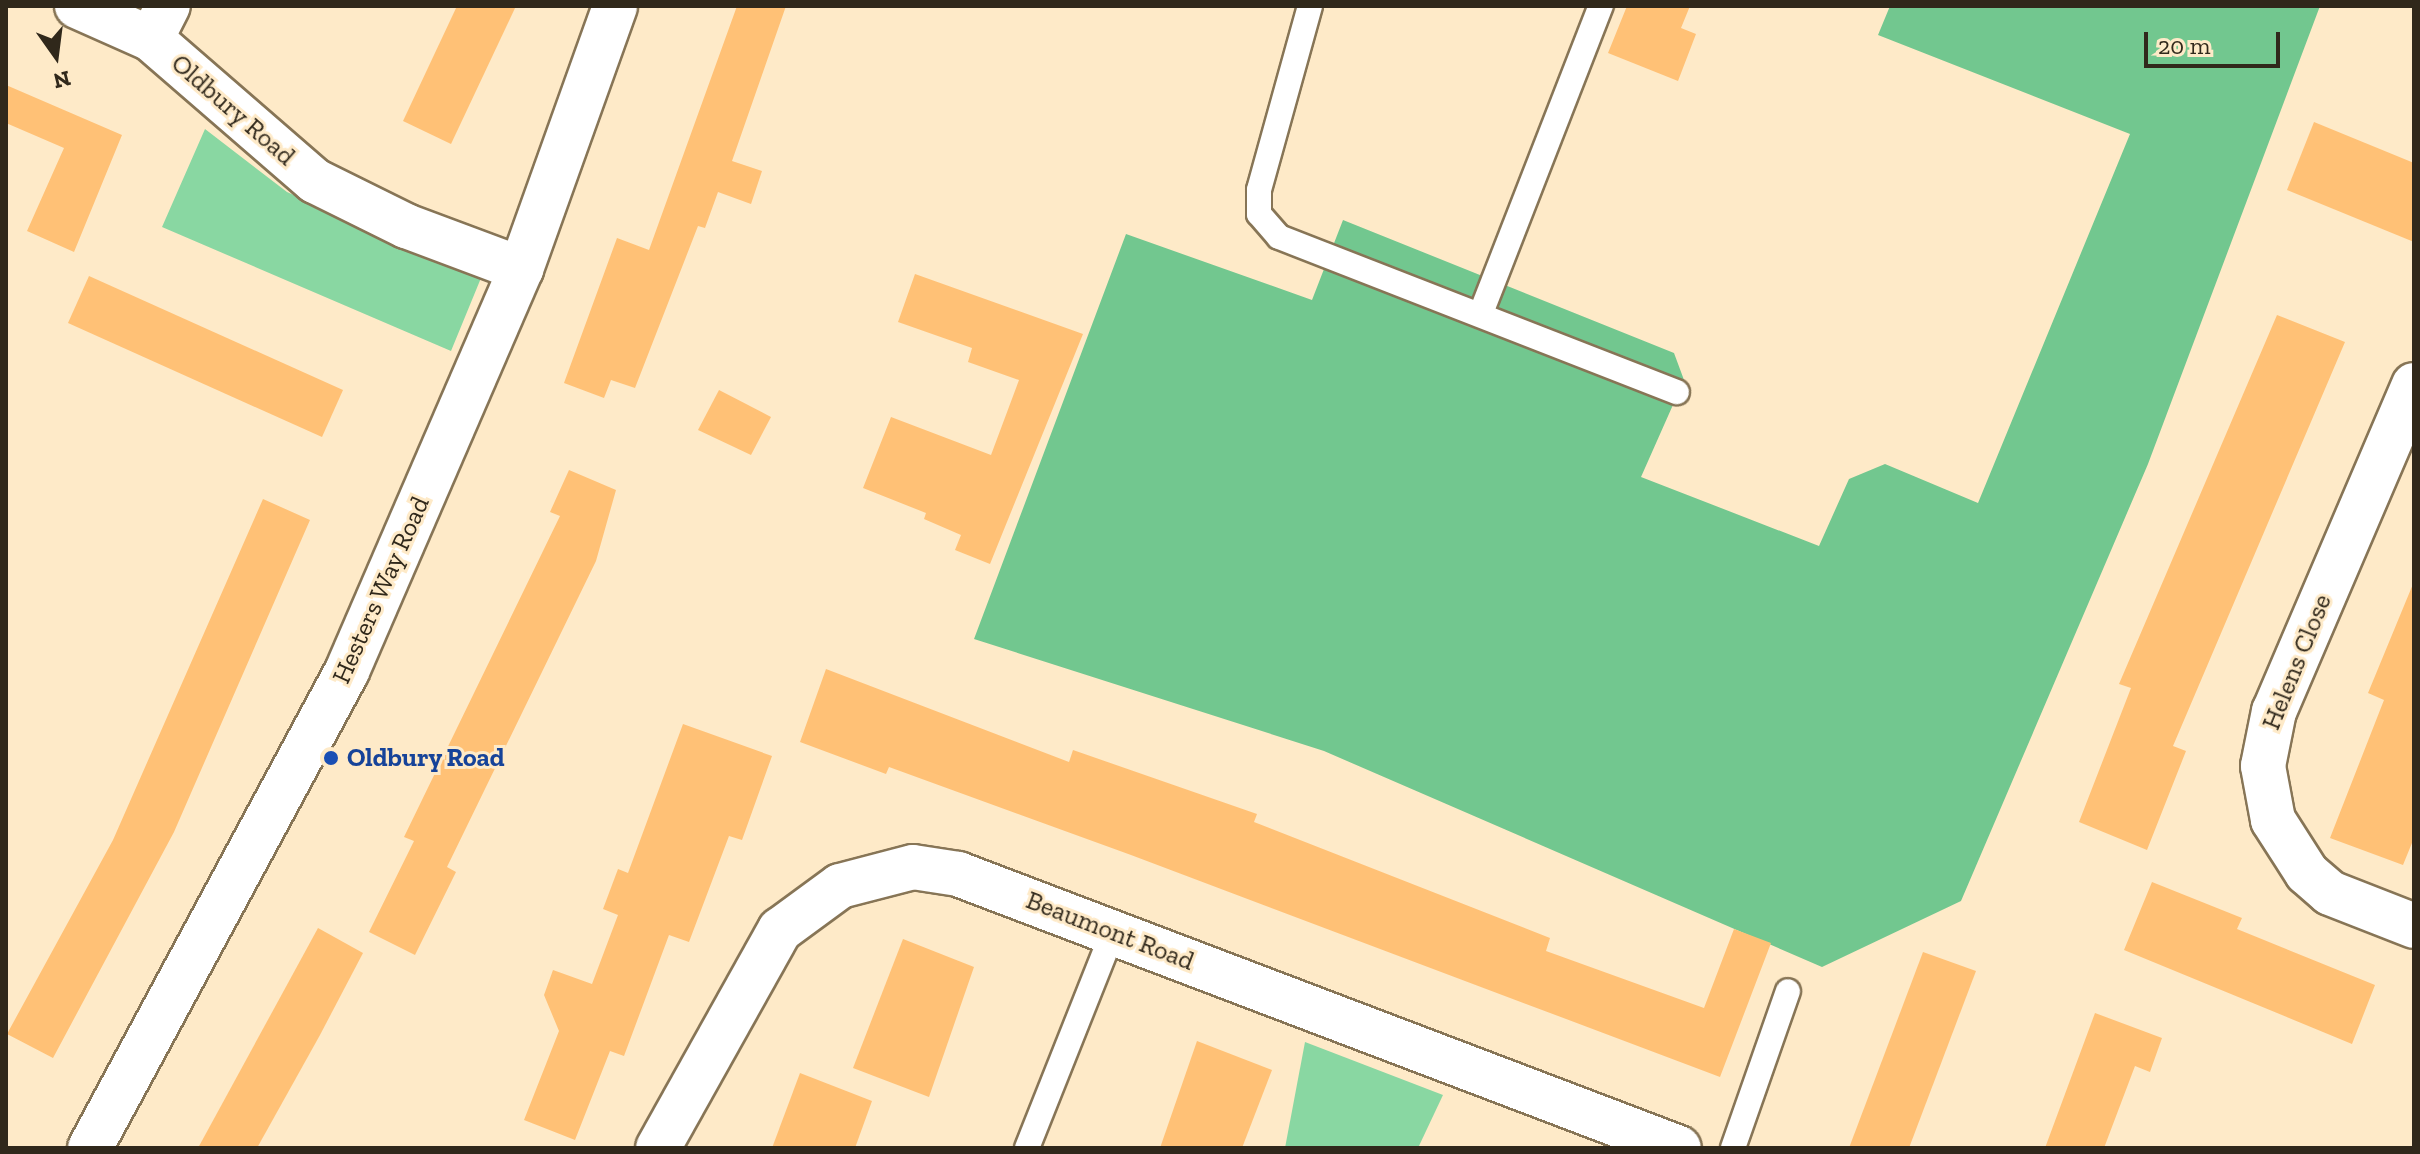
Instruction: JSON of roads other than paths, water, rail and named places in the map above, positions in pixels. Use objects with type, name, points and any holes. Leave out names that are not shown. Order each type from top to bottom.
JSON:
[{"type":"street","name":"Oldbury Road","points":[[77,6],[160,23],[315,181],[406,226],[521,269]]},
{"type":"street","name":"Hesters Way Road","points":[[90,1148],[347,671],[521,269],[615,6]]},
{"type":"street","name":"Helens Close","points":[[2414,385],[2274,711],[2263,766],[2273,820],[2307,873],[2330,893],[2414,926]]},
{"type":"street","name":"Beaumont Road","points":[[658,1148],[780,930],[840,886],[871,874],[928,869],[1113,932],[1666,1146]]},
{"type":"lane","points":[[1310,6],[1259,190],[1259,214],[1279,237],[1481,313],[1677,392]]},
{"type":"lane","points":[[1481,313],[1601,6]]},
{"type":"lane","points":[[1027,1148],[1113,932]]},
{"type":"lane","points":[[1733,1148],[1788,991]]},
{"type":"place","name":"Oldbury Road","points":[[331,758]]}]
